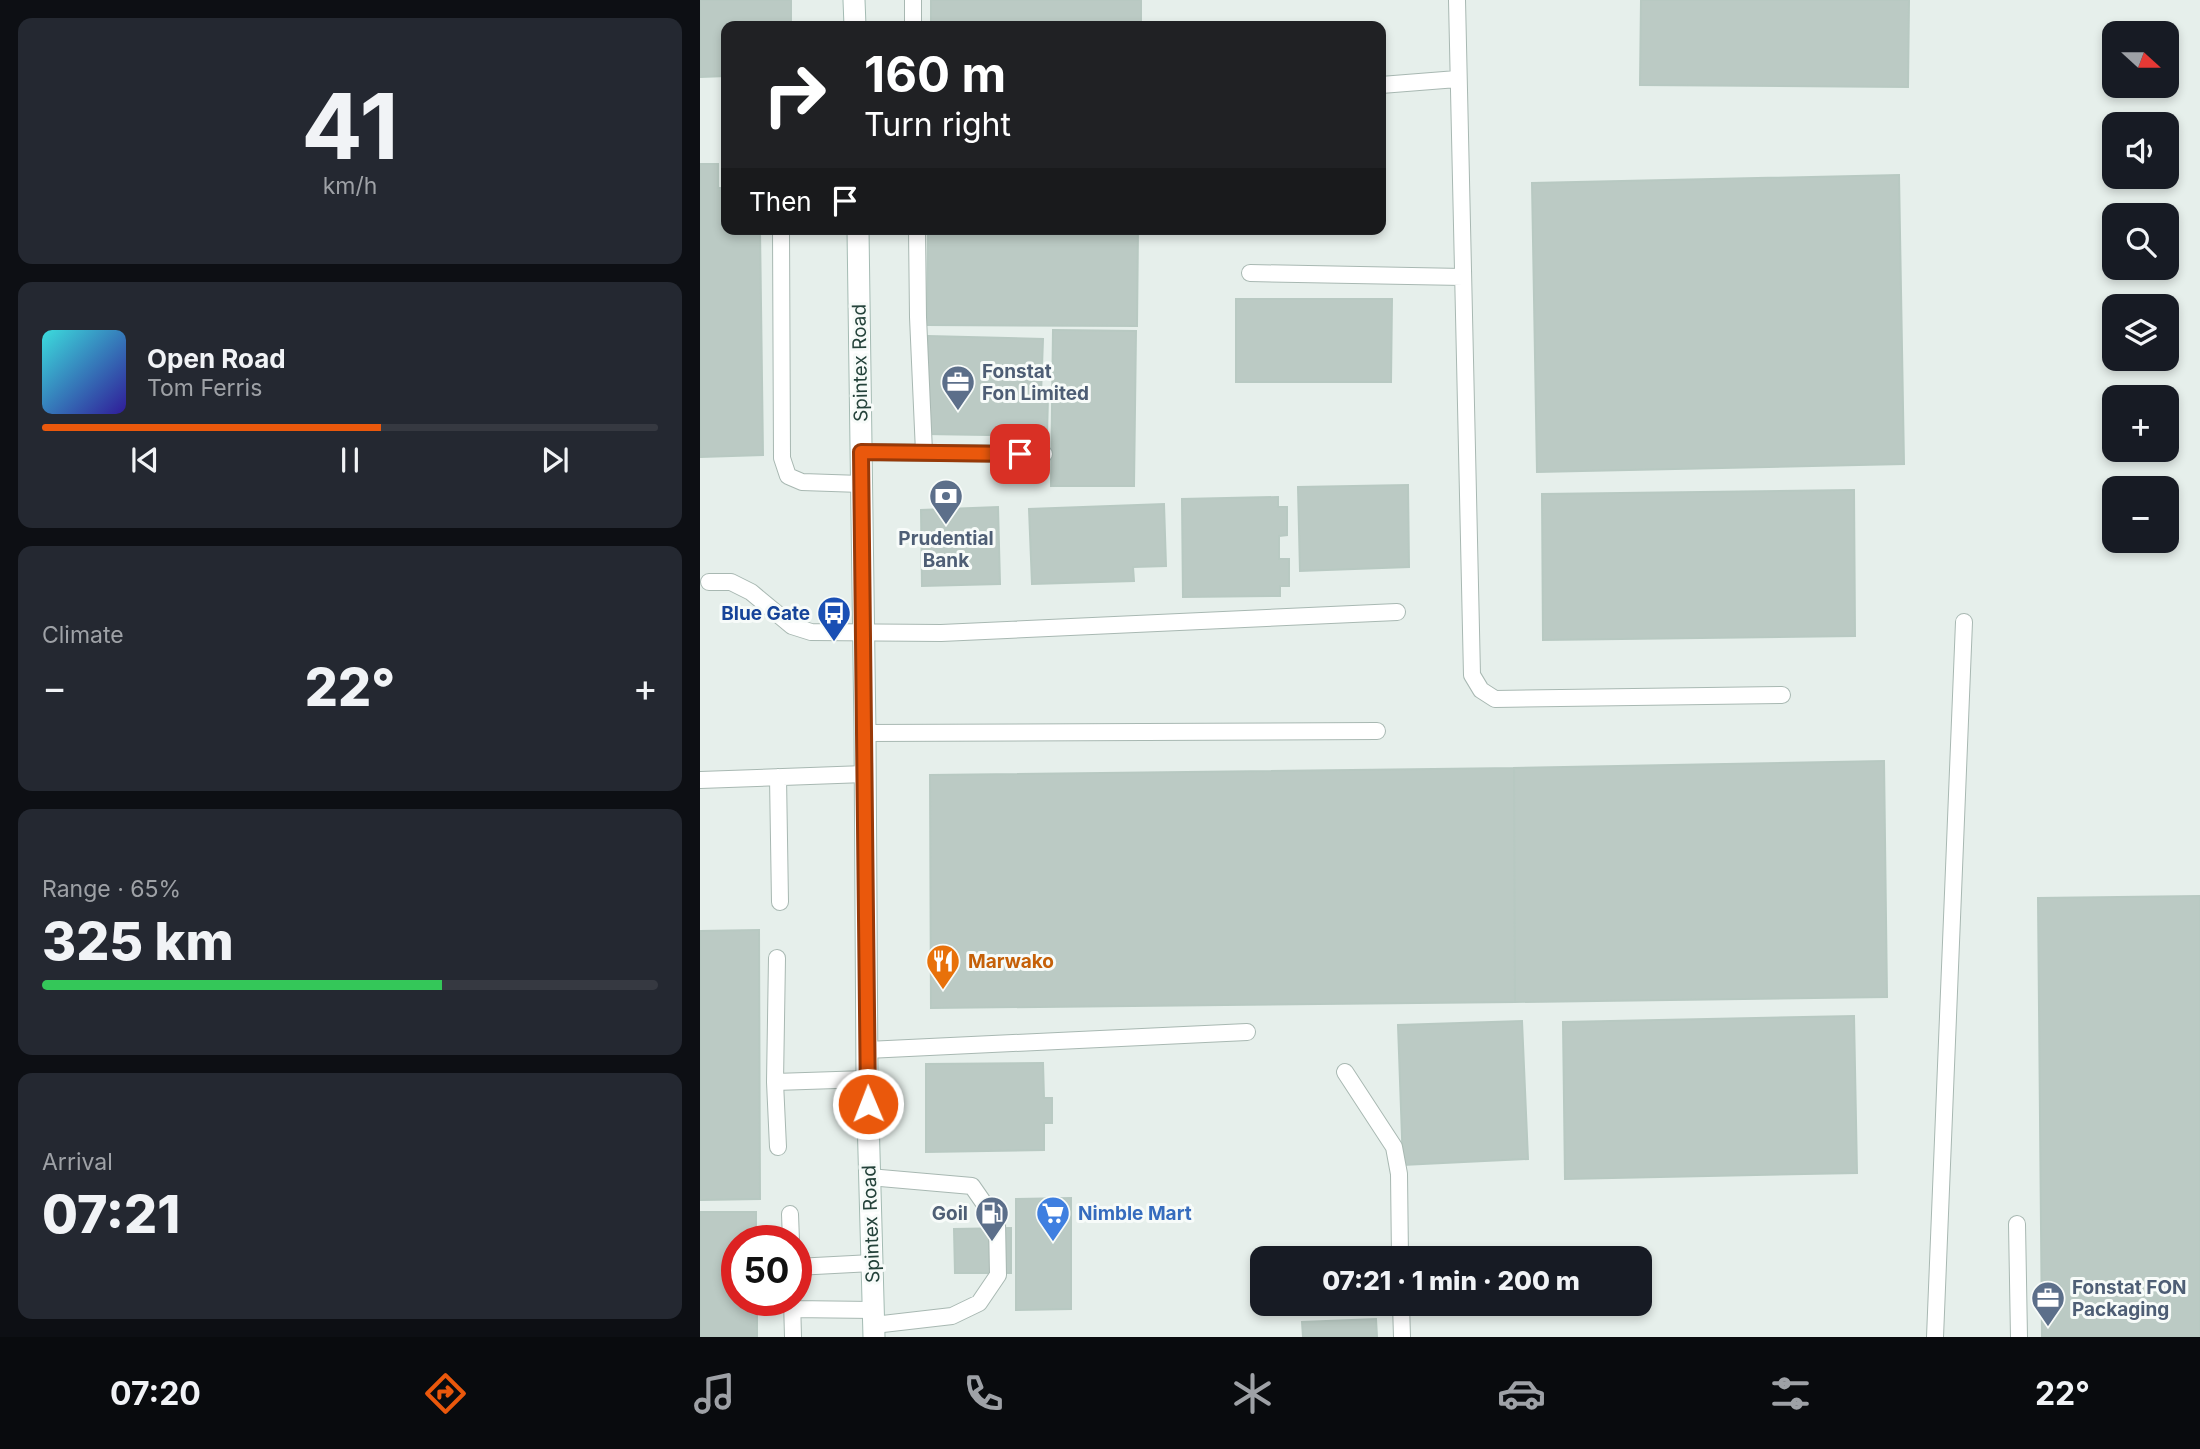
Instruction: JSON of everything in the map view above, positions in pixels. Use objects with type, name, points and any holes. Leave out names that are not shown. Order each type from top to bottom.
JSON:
[{"type":"main road","points":[[854,0],[855,21]]},
{"type":"main road","name":"Spintex Road","points":[[858,235],[867,1079],[874,1324]]},
{"type":"lane","points":[[913,0],[914,21]]},
{"type":"lane","points":[[1457,0],[1472,675],[1481,690],[1495,699],[1782,695]]},
{"type":"lane","points":[[1386,85],[1457,79]]},
{"type":"lane","points":[[781,235],[782,458],[788,476],[802,482],[861,484]]},
{"type":"lane","points":[[917,235],[924,452]]},
{"type":"lane","points":[[1250,273],[1464,277]]},
{"type":"lane","points":[[861,452],[1044,454]]},
{"type":"lane","points":[[709,582],[731,582],[751,593],[792,626],[811,632],[941,633],[1397,612]]},
{"type":"lane","points":[[1935,1337],[1964,622]]},
{"type":"lane","points":[[865,733],[1377,731]]},
{"type":"lane","points":[[700,780],[865,774]]},
{"type":"lane","points":[[778,777],[780,902]]},
{"type":"lane","points":[[777,958],[775,1082],[778,1147]]},
{"type":"lane","points":[[867,1050],[1247,1032]]},
{"type":"lane","points":[[1345,1072],[1394,1147],[1399,1174],[1400,1246]]},
{"type":"lane","points":[[775,1082],[867,1079]]},
{"type":"lane","points":[[812,1310],[874,1324],[952,1316],[979,1303],[998,1275],[997,1222],[972,1186],[869,1177]]},
{"type":"lane","points":[[790,1214],[790,1225]]},
{"type":"lane","points":[[2017,1224],[2019,1337]]},
{"type":"lane","points":[[812,1266],[872,1263]]},
{"type":"lane","points":[[792,1316],[793,1337]]},
{"type":"lane","points":[[1401,1316],[1402,1337]]},
{"type":"building","points":[[700,0],[791,0],[791,21],[721,21],[721,76],[700,77]]},
{"type":"building","points":[[931,0],[1141,0],[1141,21],[931,21]]},
{"type":"building","points":[[1641,0],[1909,0],[1908,87],[1640,85]]},
{"type":"building","points":[[700,164],[718,164],[721,235],[760,235],[763,455],[700,457]]},
{"type":"building","points":[[1899,175],[1904,464],[1537,472],[1532,183]]},
{"type":"building","points":[[928,235],[1138,235],[1137,326],[927,325]]},
{"type":"building","points":[[1236,299],[1392,299],[1391,382],[1236,382]]},
{"type":"building","points":[[1053,330],[1136,331],[1134,486],[1051,486]]},
{"type":"building","points":[[928,336],[1043,339],[1041,395],[1048,396],[1047,436],[926,434]]},
{"type":"building","points":[[1408,485],[1409,567],[1300,571],[1298,487]]},
{"type":"building","points":[[1854,490],[1855,636],[1543,640],[1542,494]]},
{"type":"building","points":[[1278,497],[1278,507],[1287,507],[1287,535],[1279,536],[1279,559],[1289,559],[1289,586],[1280,586],[1280,596],[1183,597],[1182,499]]},
{"type":"building","points":[[1164,504],[1166,566],[1133,567],[1134,581],[1032,584],[1029,509]]},
{"type":"building","points":[[998,507],[1000,584],[922,586],[921,510]]},
{"type":"building","points":[[1884,761],[1887,997],[1515,1002],[1514,768]]},
{"type":"building","points":[[1514,768],[1515,1002],[931,1008],[930,775]]},
{"type":"building","points":[[2200,896],[2200,1337],[2042,1337],[2038,898]]},
{"type":"building","points":[[759,930],[760,1199],[700,1200],[700,931]]},
{"type":"building","points":[[1854,1016],[1857,1173],[1565,1179],[1563,1022]]},
{"type":"building","points":[[1522,1021],[1528,1159],[1403,1165],[1398,1025]]},
{"type":"building","points":[[1043,1063],[1044,1098],[1052,1098],[1052,1123],[1044,1123],[1044,1150],[926,1152],[926,1064]]},
{"type":"building","points":[[1071,1198],[1071,1309],[1016,1310],[1016,1199]]},
{"type":"building","points":[[700,1212],[756,1212],[756,1225],[721,1225],[721,1316],[757,1316],[757,1337],[700,1337]]},
{"type":"building","points":[[1011,1228],[1011,1273],[955,1273],[954,1229]]},
{"type":"building","points":[[1376,1319],[1377,1337],[1303,1337],[1302,1322]]},
{"type":"place","name":"Fonstat Fon Limited","points":[[958,412]]},
{"type":"place","name":"Prudential Bank","points":[[946,526]]},
{"type":"place","name":"Blue Gate","points":[[834,643]]},
{"type":"place","name":"Marwako","points":[[943,991]]},
{"type":"place","name":"Goil","points":[[992,1243]]},
{"type":"place","name":"Nimble Mart","points":[[1053,1243]]},
{"type":"place","name":"Fonstat FON Packaging","points":[[2048,1328]]},
{"type":"route","points":[[868,1104],[861,452],[1020,454]]}]
